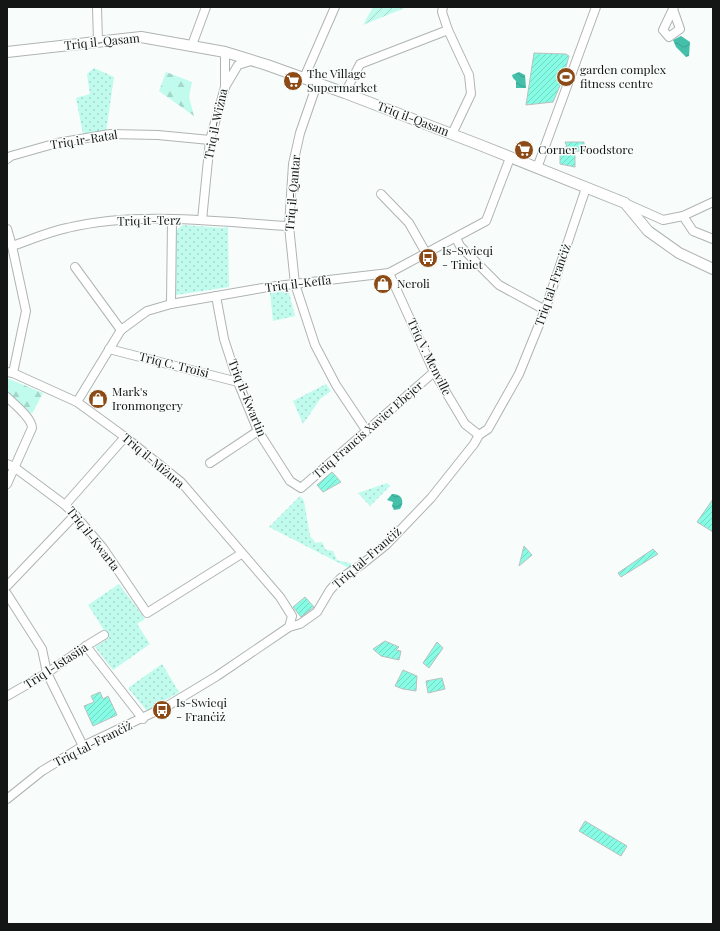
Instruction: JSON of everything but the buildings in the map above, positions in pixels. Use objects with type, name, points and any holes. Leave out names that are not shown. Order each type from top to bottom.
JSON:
[{"type":"street","points":[[97,7],[98,42]]},
{"type":"street","points":[[192,45],[206,7]]},
{"type":"street","points":[[304,78],[335,7]]},
{"type":"street","points":[[443,7],[442,12],[448,30],[469,75],[471,94],[452,134]]},
{"type":"street","points":[[537,168],[596,7]]},
{"type":"street","points":[[345,93],[360,64],[448,30]]},
{"type":"street","name":"Triq il-Qasam","points":[[7,52],[141,37],[225,52],[345,93],[625,203]]},
{"type":"street","name":"Triq il-Wiżna","points":[[202,220],[210,140],[225,86],[225,52]]},
{"type":"street","points":[[225,86],[238,65],[252,61]]},
{"type":"street","name":"Triq il-Qantar","points":[[317,84],[300,133],[294,164],[289,226],[295,284],[315,345],[336,385],[366,430]]},
{"type":"street","name":"Triq ir-Ratal","points":[[7,159],[11,156],[57,143],[110,134],[158,135],[210,140]]},
{"type":"street","name":"Triq il-Keffa","points":[[77,402],[121,330],[147,311],[171,304],[216,296],[295,284],[389,273],[486,221],[510,158]]},
{"type":"street","name":"Triq tal-Franċiż","points":[[7,799],[42,771],[83,746],[143,719],[169,705],[217,676],[290,627],[300,624],[317,612],[330,590],[341,578],[361,565],[386,545],[432,498],[479,436],[488,429],[519,374],[545,310],[586,188]]},
{"type":"street","points":[[381,194],[409,223],[426,253]]},
{"type":"street","points":[[625,203],[663,220],[682,216],[713,202]]},
{"type":"street","points":[[625,203],[648,232],[679,253],[713,269]]},
{"type":"street","points":[[682,216],[693,231],[713,239]]},
{"type":"street","name":"Triq it-Terz","points":[[12,246],[67,228],[136,220],[202,220],[289,226]]},
{"type":"street","points":[[171,304],[172,220]]},
{"type":"street","points":[[7,229],[26,311],[10,372]]},
{"type":"street","points":[[456,238],[460,246],[499,284],[545,310]]},
{"type":"street","points":[[75,267],[121,330]]},
{"type":"street","name":"Triq V. Menville","points":[[389,273],[434,372],[464,424],[479,436]]},
{"type":"street","name":"Triq il-Kwartin","points":[[216,296],[224,339],[238,382],[258,431],[290,481],[301,488]]},
{"type":"street","name":"Triq C. Troisi","points":[[109,349],[238,382]]},
{"type":"street","name":"Triq il-Miżura","points":[[10,372],[77,402],[125,437],[181,482],[284,603],[292,616],[290,627]]},
{"type":"street","name":"Triq Francis Xavier Ebejer","points":[[301,488],[434,372]]},
{"type":"street","points":[[7,397],[32,424],[32,428],[10,465],[7,484]]},
{"type":"street","points":[[210,463],[258,431]]},
{"type":"street","points":[[65,505],[125,437]]},
{"type":"street","name":"Triq il-Kwarta","points":[[10,465],[65,505],[75,515],[103,548],[147,613],[241,554]]},
{"type":"street","points":[[7,586],[75,515]]},
{"type":"street","points":[[7,594],[42,649],[47,673],[57,696],[72,722],[83,746]]},
{"type":"street","name":"Triq l-Istasija","points":[[7,696],[47,673],[104,635]]},
{"type":"street","points":[[86,646],[143,719]]},
{"type":"green space","points":[[373,7],[407,7],[363,25]]},
{"type":"green space","points":[[94,68],[114,77],[106,132],[83,134],[76,98],[90,94],[87,74]]},
{"type":"green space","points":[[166,72],[192,82],[189,97],[194,116],[159,91]]},
{"type":"green space","points":[[183,225],[223,228],[228,227],[229,287],[176,295],[176,230]]},
{"type":"green space","points":[[285,291],[289,293],[295,316],[273,321],[270,293]]},
{"type":"green space","points":[[7,378],[43,393],[32,414],[7,392]]},
{"type":"green space","points":[[326,384],[331,391],[320,399],[303,424],[293,401]]},
{"type":"green space","points":[[387,483],[390,486],[370,506],[358,493]]},
{"type":"green space","points":[[300,496],[304,501],[310,536],[316,543],[322,542],[326,550],[333,551],[337,560],[353,564],[353,566],[339,577],[347,567],[269,527]]},
{"type":"green space","points":[[119,584],[145,619],[137,624],[150,644],[113,670],[95,647],[109,638],[88,605]]},
{"type":"green space","points":[[162,664],[179,692],[147,711],[128,688]]},
{"type":"water","points":[[681,36],[690,42],[689,56],[686,57],[676,47],[673,40]]},
{"type":"water","points":[[519,72],[525,75],[526,88],[516,88],[516,81],[512,75]]},
{"type":"water","points":[[392,494],[398,495],[402,498],[402,506],[400,509],[394,510],[392,506],[393,502],[387,500]]},
{"type":"place","name":"garden complex fitness centre","points":[[566,77]]},
{"type":"place","name":"The Village Supermarket","points":[[293,81]]},
{"type":"place","name":"Corner Foodstore","points":[[524,150]]},
{"type":"place","name":"Is-Swieqi - Tiniet","points":[[428,258]]},
{"type":"place","name":"Neroli","points":[[383,284]]},
{"type":"place","name":"Mark's Ironmongery","points":[[98,399]]},
{"type":"place","name":"Is-Swieqi - Franċiż","points":[[162,710]]}]
